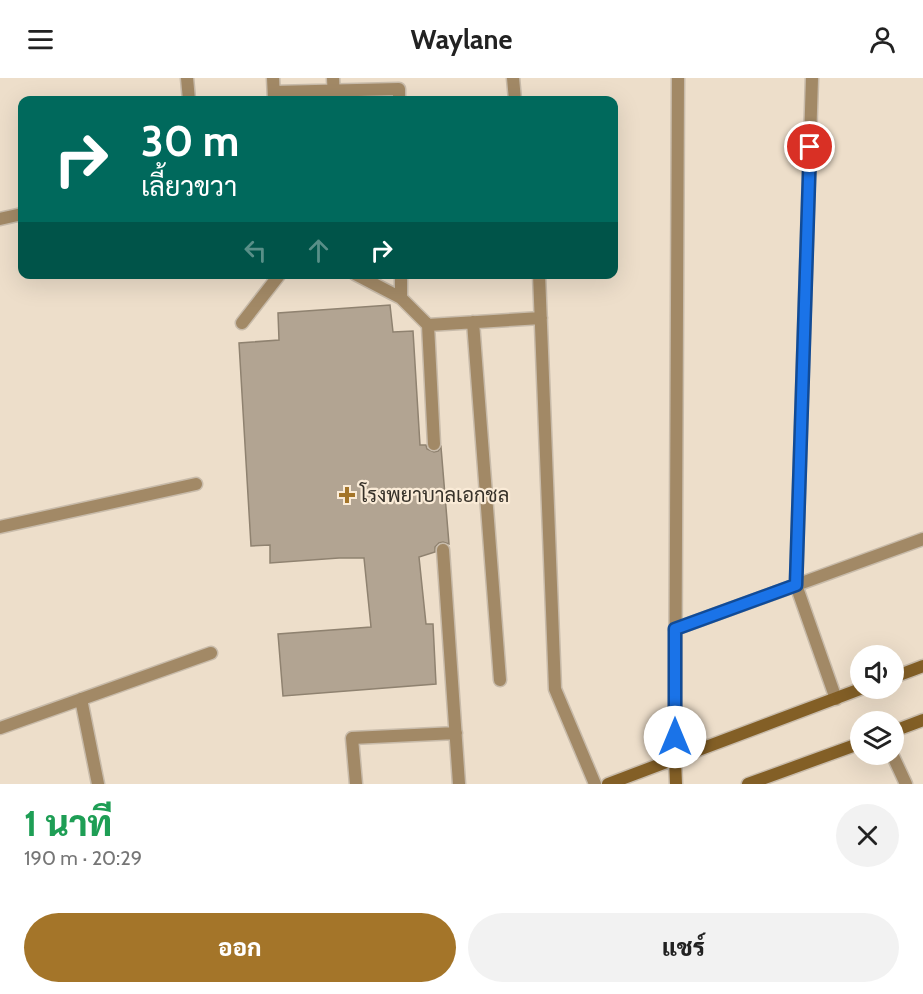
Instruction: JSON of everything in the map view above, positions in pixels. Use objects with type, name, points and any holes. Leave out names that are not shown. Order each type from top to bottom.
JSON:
[{"type":"main road","points":[[904,673],[923,666]]},
{"type":"main road","points":[[608,784],[850,693]]},
{"type":"main road","points":[[904,727],[923,720]]},
{"type":"main road","points":[[748,784],[850,747]]},
{"type":"main road","points":[[675,759],[676,784]]},
{"type":"street","points":[[188,78],[189,96]]},
{"type":"street","points":[[273,78],[274,96],[333,90],[399,89],[399,96]]},
{"type":"street","points":[[513,78],[515,96]]},
{"type":"street","points":[[675,759],[678,78]]},
{"type":"street","points":[[812,78],[796,585],[836,699]]},
{"type":"street","points":[[0,219],[18,215]]},
{"type":"street","points":[[242,323],[276,279]]},
{"type":"street","points":[[365,279],[401,298],[428,325],[434,444]]},
{"type":"street","points":[[401,279],[401,298]]},
{"type":"street","points":[[539,279],[555,689],[595,784]]},
{"type":"street","points":[[428,325],[541,318]]},
{"type":"street","points":[[472,322],[500,680]]},
{"type":"street","points":[[0,527],[196,484]]},
{"type":"street","points":[[675,629],[923,539]]},
{"type":"street","points":[[444,549],[459,784]]},
{"type":"street","points":[[0,728],[211,653]]},
{"type":"street","points":[[81,699],[98,784]]},
{"type":"street","points":[[356,784],[352,738],[456,733]]},
{"type":"street","points":[[897,765],[906,784]]},
{"type":"building","name":"โรงพยาบาลเอกชล","points":[[390,305],[393,332],[413,331],[420,445],[426,445],[427,449],[434,452],[441,447],[449,544],[439,543],[435,547],[435,552],[419,557],[426,624],[433,624],[436,684],[283,696],[278,634],[371,627],[364,558],[270,563],[270,545],[251,546],[239,343],[279,340],[278,313]]},
{"type":"place","name":"โรงพยาบาลเอกชล","points":[[347,495]]},
{"type":"route","points":[[675,737],[675,629],[796,585],[810,147]]}]
